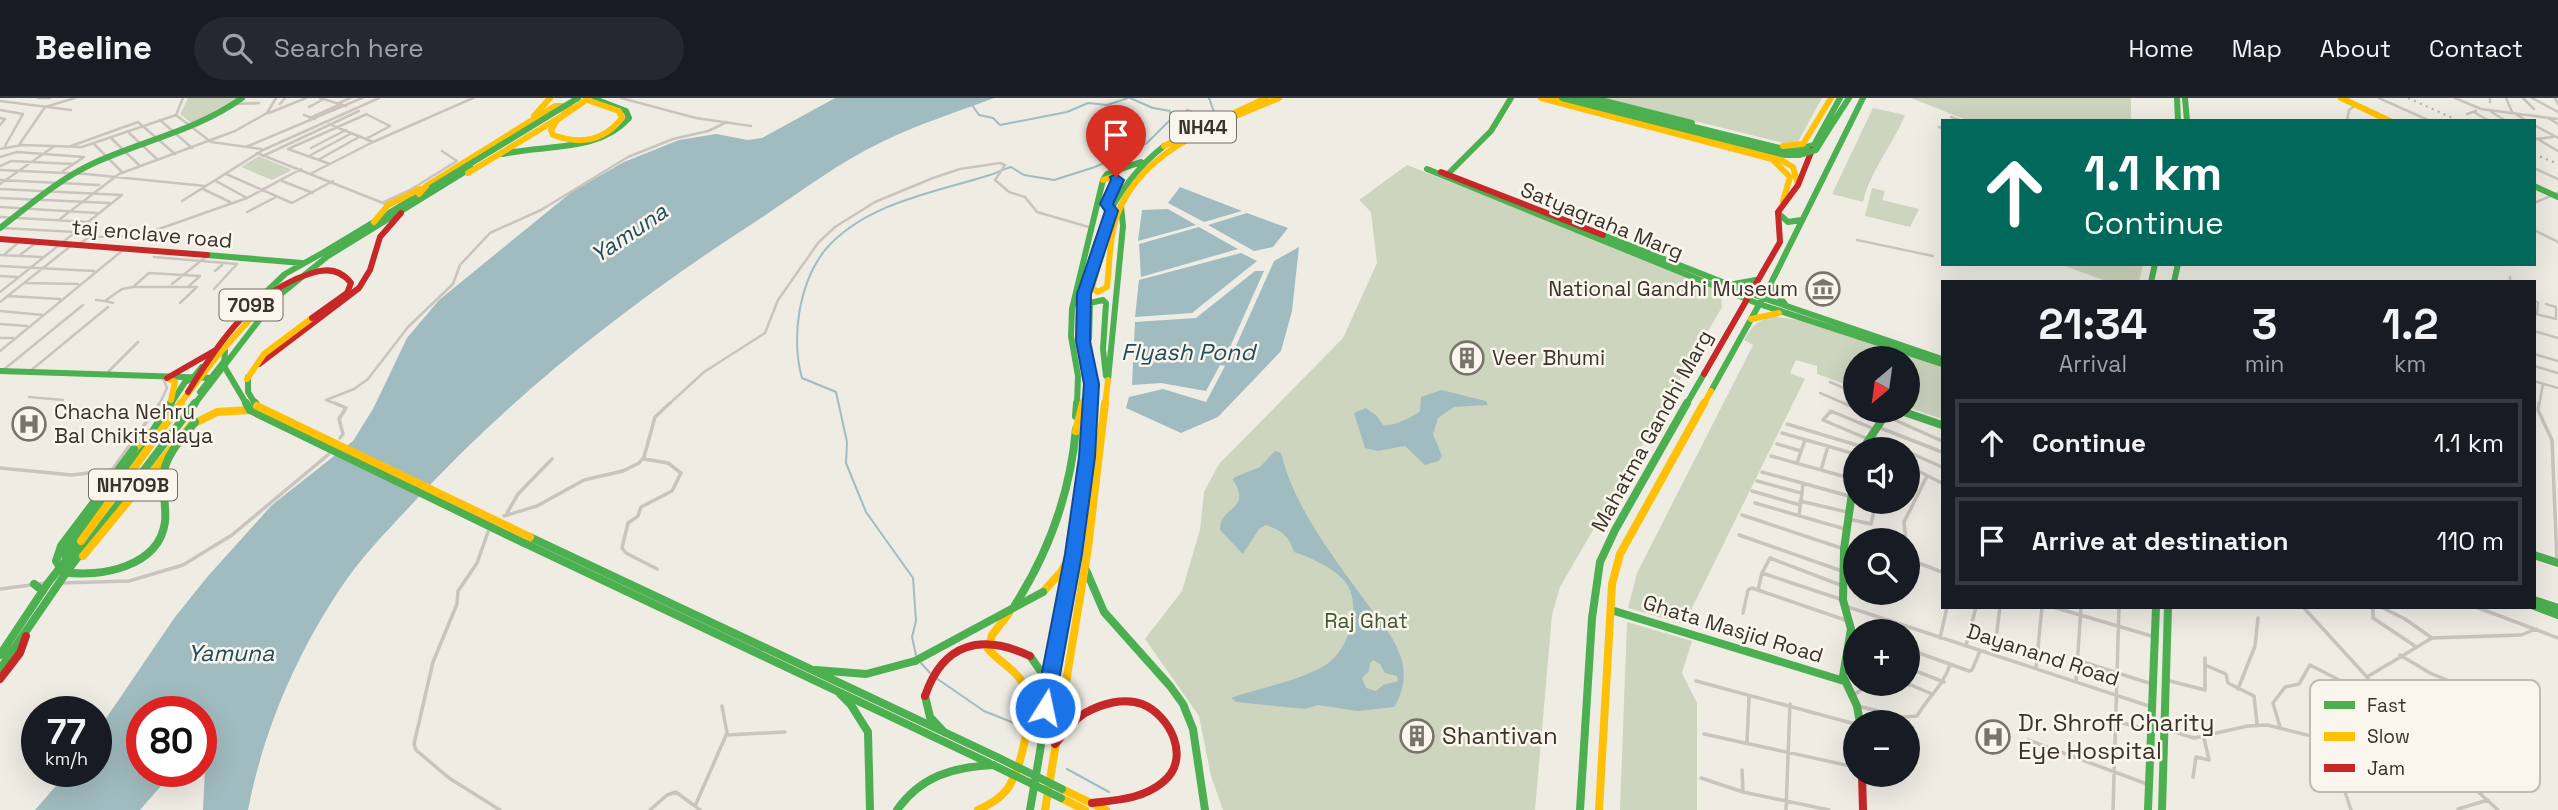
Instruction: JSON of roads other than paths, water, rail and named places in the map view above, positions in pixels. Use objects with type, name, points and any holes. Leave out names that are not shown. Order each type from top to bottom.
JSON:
[{"type":"main road","points":[[521,127],[549,102],[550,98]]},
{"type":"main road","name":"NH44","points":[[1143,161],[1174,141],[1266,98]]},
{"type":"main road","name":"NH44","points":[[1121,206],[1134,181],[1144,169],[1182,145],[1279,98]]},
{"type":"main road","points":[[1446,176],[1491,131],[1511,98]]},
{"type":"main road","points":[[1562,98],[1792,155],[1812,152],[1819,148],[1849,98]]},
{"type":"main road","points":[[1577,98],[1765,146],[1796,151],[1814,145]]},
{"type":"main road","points":[[1593,98],[1790,147],[1803,144],[1831,98]]},
{"type":"main road","points":[[1801,220],[1784,221],[1779,209],[1798,186],[1807,169],[1814,145],[1840,98]]},
{"type":"main road","name":"Mahatma Gandhi Marg","points":[[1599,810],[1612,584],[1620,554],[1770,285],[1863,98]]},
{"type":"main road","points":[[2177,98],[2178,119]]},
{"type":"main road","points":[[2185,98],[2187,119]]},
{"type":"main road","points":[[2338,98],[2379,119]]},
{"type":"main road","points":[[374,222],[387,209],[385,204],[429,186],[587,99],[626,111],[629,118],[624,127],[595,141],[537,146],[491,159]]},
{"type":"main road","points":[[587,99],[619,111],[622,116],[619,125],[605,135],[584,140],[567,141],[553,135],[551,128],[555,122],[587,99]]},
{"type":"main road","name":"NH709B","points":[[0,669],[68,570],[276,298],[328,256],[587,99]]},
{"type":"main road","points":[[1545,99],[1776,157],[1796,168],[1799,173],[1798,186]]},
{"type":"main road","name":"Mahatma Gandhi Marg","points":[[1545,99],[1779,162],[1790,172],[1792,179],[1779,209],[1780,242],[1747,295],[1615,530],[1600,562],[1592,618],[1580,810]]},
{"type":"main road","points":[[0,228],[76,173],[125,151],[192,128],[239,101]]},
{"type":"main road","points":[[247,379],[270,355],[359,288],[370,270],[375,247],[390,225],[429,186],[558,105],[570,106],[562,116],[417,200]]},
{"type":"main road","points":[[2354,106],[2385,119]]},
{"type":"main road","points":[[978,810],[1001,796],[1011,783],[1027,713],[1025,687],[1012,670],[989,652],[988,645],[1042,566],[1060,521],[1072,470],[1076,431],[1078,376],[1071,336],[1071,314],[1103,180],[1110,173],[1143,161]]},
{"type":"main road","points":[[1030,810],[1049,684],[1075,547],[1087,457],[1091,384],[1084,348],[1084,294],[1123,183],[1143,161]]},
{"type":"main road","name":"Satyagraha Marg","points":[[1446,176],[1728,282],[1747,295]]},
{"type":"main road","name":"Satyagraha Marg","points":[[1446,176],[1747,295]]},
{"type":"main road","points":[[1103,180],[1112,177],[1118,180],[1106,204],[1111,211]]},
{"type":"main road","points":[[2536,189],[2556,197]]},
{"type":"main road","name":"NH709B","points":[[0,654],[48,583],[178,410],[227,346],[269,298],[326,251],[417,200]]},
{"type":"main road","points":[[1100,244],[1102,252],[1092,288],[1098,292],[1107,287],[1121,206]]},
{"type":"main road","points":[[1045,810],[1052,747],[1086,559],[1107,391],[1123,226],[1121,206]]},
{"type":"main road","name":"taj enclave road","points":[[1,241],[302,263]]},
{"type":"main road","name":"709B","points":[[66,561],[65,552],[70,544],[142,449],[154,426],[185,382],[193,378],[259,296],[302,263],[326,251]]},
{"type":"main road","points":[[178,410],[213,355],[248,312],[275,286],[295,276],[317,271],[336,271],[348,276],[351,285],[347,293],[265,352],[252,367],[247,379],[249,396],[257,406],[840,694],[1085,810]]},
{"type":"main road","points":[[1728,282],[1742,284],[1756,280]]},
{"type":"main road","points":[[1770,285],[1787,310]]},
{"type":"main road","points":[[1747,295],[1941,362]]},
{"type":"main road","points":[[1084,348],[1089,339],[1090,303],[1101,300],[1106,303],[1103,349],[1107,391]]},
{"type":"main road","points":[[1751,319],[1787,310]]},
{"type":"main road","points":[[227,346],[224,366],[250,410]]},
{"type":"main road","points":[[165,378],[215,351]]},
{"type":"main road","points":[[1,371],[213,379]]},
{"type":"main road","points":[[165,378],[175,382],[176,386],[166,408]]},
{"type":"main road","points":[[1076,431],[1085,393],[1091,384]]},
{"type":"main road","points":[[68,570],[98,540],[182,432],[195,422],[223,410],[250,410],[527,540],[816,670],[1106,810]]},
{"type":"main road","points":[[1920,417],[1941,425]]},
{"type":"main road","points":[[154,426],[61,546],[56,561],[63,572],[81,576],[107,573],[134,560],[155,544],[164,527],[164,469],[195,422]]},
{"type":"main road","points":[[1845,528],[1847,515]]},
{"type":"main road","points":[[816,670],[867,676],[888,672],[915,661],[1043,592],[1061,572],[1075,547]]},
{"type":"main road","points":[[2536,556],[2558,562]]},
{"type":"main road","points":[[1086,559],[1089,590],[1096,607],[1112,627],[1170,682],[1186,709],[1192,723],[1195,762],[1205,810]]},
{"type":"main road","points":[[1843,560],[1843,586]]},
{"type":"main road","points":[[34,584],[43,592]]},
{"type":"main road","points":[[2536,601],[2558,608]]},
{"type":"main road","points":[[2536,607],[2558,615]]},
{"type":"main road","points":[[2148,810],[2156,609]]},
{"type":"main road","points":[[2162,810],[2168,609]]},
{"type":"main road","name":"Ghata Masjid Road","points":[[1611,610],[1843,681]]},
{"type":"main road","points":[[0,680],[20,653],[29,630]]},
{"type":"main road","points":[[0,649],[9,641]]},
{"type":"main road","points":[[944,732],[930,717],[925,696],[929,677],[944,659],[965,647],[989,642],[1012,646],[1030,656],[1049,684]]},
{"type":"main road","points":[[840,694],[851,705],[868,732],[870,810]]},
{"type":"main road","points":[[1851,697],[1857,710]]},
{"type":"main road","points":[[1052,747],[1072,720],[1087,710],[1106,703],[1135,702],[1160,712],[1172,724],[1179,739],[1176,764],[1160,786],[1133,800],[1092,803]]},
{"type":"main road","points":[[897,810],[910,791],[938,772],[966,765],[993,765]]},
{"type":"main road","points":[[1862,787],[1863,810]]},
{"type":"street","points":[[38,98],[50,98]]},
{"type":"street","points":[[19,145],[45,107],[75,98]]},
{"type":"street","points":[[176,115],[183,98]]},
{"type":"street","points":[[267,114],[276,98]]},
{"type":"street","points":[[280,104],[285,98]]},
{"type":"street","points":[[60,219],[90,193],[122,172],[211,142],[306,98]]},
{"type":"street","points":[[330,101],[338,98]]},
{"type":"street","points":[[246,147],[313,118],[350,98]]},
{"type":"street","points":[[286,128],[362,98]]},
{"type":"street","points":[[182,201],[263,149],[379,98]]},
{"type":"street","points":[[312,173],[373,142],[473,98]]},
{"type":"street","points":[[621,98],[690,117],[751,126]]},
{"type":"street","points":[[2379,98],[2426,119]]},
{"type":"street","points":[[2455,98],[2481,109],[2558,119]]},
{"type":"street","points":[[2506,98],[2512,113],[2523,119]]},
{"type":"street","points":[[2523,98],[2530,106]]},
{"type":"street","points":[[2532,98],[2558,112]]},
{"type":"street","points":[[2555,98],[2558,104]]},
{"type":"street","points":[[309,107],[322,99],[359,111],[390,126],[366,139]]},
{"type":"street","points":[[0,101],[71,110]]},
{"type":"street","points":[[239,101],[259,103]]},
{"type":"street","points":[[19,113],[34,105]]},
{"type":"street","points":[[2348,119],[2354,106]]},
{"type":"street","points":[[2467,114],[2481,109]]},
{"type":"street","points":[[0,110],[23,114],[2,149]]},
{"type":"street","points":[[1187,110],[1215,122]]},
{"type":"street","points":[[2488,110],[2503,119]]},
{"type":"street","points":[[262,156],[359,111]]},
{"type":"street","points":[[2473,112],[2485,119]]},
{"type":"street","points":[[330,164],[288,149],[366,114]]},
{"type":"street","points":[[2,149],[19,145],[82,147],[176,115]]},
{"type":"street","points":[[176,115],[211,142],[263,149]]},
{"type":"street","points":[[304,115],[373,142]]},
{"type":"street","points":[[1951,117],[1956,119]]},
{"type":"street","points":[[2545,117],[2558,124]]},
{"type":"street","points":[[0,118],[5,119],[0,125]]},
{"type":"street","points":[[160,120],[192,148]]},
{"type":"street","points":[[69,147],[136,122],[175,154]]},
{"type":"street","points":[[340,438],[343,433],[339,419],[346,408],[326,400],[354,389],[368,379],[408,327],[453,284],[460,265],[490,233],[534,214],[628,157],[727,122]]},
{"type":"street","points":[[2536,126],[2557,137]]},
{"type":"street","points":[[113,130],[118,135]]},
{"type":"street","points":[[311,148],[346,130]]},
{"type":"street","points":[[127,131],[158,160]]},
{"type":"street","points":[[309,156],[352,133]]},
{"type":"street","points":[[274,136],[282,141]]},
{"type":"street","points":[[318,160],[360,136]]},
{"type":"street","points":[[111,137],[140,166]]},
{"type":"street","points":[[2536,138],[2557,137]]},
{"type":"street","points":[[2536,139],[2558,151]]},
{"type":"street","points":[[0,144],[8,142]]},
{"type":"street","points":[[93,143],[122,172]]},
{"type":"street","points":[[1,183],[54,146]]},
{"type":"street","points":[[257,153],[333,181],[385,204],[457,161],[442,151]]},
{"type":"street","points":[[0,157],[15,152],[84,157],[61,172]]},
{"type":"street","points":[[0,168],[9,161],[74,164]]},
{"type":"street","points":[[552,459],[518,494],[505,516],[537,506],[583,480],[628,470],[643,459],[655,417],[704,372],[765,333],[778,300],[802,269],[814,247],[829,232],[875,202],[933,178],[985,164],[1002,163],[1003,168],[995,180],[1009,192],[1025,197],[1035,211],[1093,229]]},
{"type":"street","points":[[0,168],[207,186]]},
{"type":"street","points":[[0,302],[41,268],[89,237],[139,236],[178,220],[247,198],[301,169]]},
{"type":"street","points":[[2536,169],[2558,179]]},
{"type":"street","points":[[226,174],[293,203],[333,181]]},
{"type":"street","points":[[216,181],[247,198]]},
{"type":"street","points":[[281,181],[313,193]]},
{"type":"street","points":[[1,183],[101,185]]},
{"type":"street","points":[[0,292],[122,194],[49,192],[1,183]]},
{"type":"street","points":[[202,188],[232,203]]},
{"type":"street","points":[[247,212],[278,197]]},
{"type":"street","points":[[2536,202],[2556,197]]},
{"type":"street","points":[[0,198],[111,204]]},
{"type":"street","points":[[0,207],[100,213]]},
{"type":"street","points":[[0,217],[88,222]]},
{"type":"street","points":[[0,228],[75,233]]},
{"type":"street","points":[[2536,231],[2558,243]]},
{"type":"street","points":[[1857,240],[1933,256]]},
{"type":"street","points":[[1,255],[20,241]]},
{"type":"street","points":[[1,266],[37,242]]},
{"type":"street","points":[[0,351],[124,248]]},
{"type":"street","points":[[1,255],[45,257]]},
{"type":"street","points":[[171,286],[207,256]]},
{"type":"street","points":[[154,257],[237,265],[214,289]]},
{"type":"street","points":[[215,271],[224,264]]},
{"type":"street","points":[[1,266],[96,271]]},
{"type":"street","name":"taj enclave road","points":[[105,301],[122,289],[133,286],[149,273],[184,275]]},
{"type":"street","points":[[184,275],[200,276],[188,287]]},
{"type":"street","points":[[0,276],[19,277]]},
{"type":"street","points":[[24,282],[80,285]]},
{"type":"street","points":[[0,283],[10,284]]},
{"type":"street","points":[[133,286],[197,287],[180,303]]},
{"type":"street","points":[[8,296],[62,299]]},
{"type":"street","points":[[96,300],[113,303]]},
{"type":"street","points":[[2536,314],[2556,319],[2556,307],[2546,304]]},
{"type":"street","points":[[1,371],[83,305]]},
{"type":"street","points":[[27,373],[108,307]]},
{"type":"street","points":[[0,311],[43,315]]},
{"type":"street","points":[[0,324],[29,326]]},
{"type":"street","points":[[2536,332],[2558,338]]},
{"type":"street","points":[[0,338],[15,339]]},
{"type":"street","points":[[103,376],[138,342]]},
{"type":"street","points":[[2536,355],[2558,361]]},
{"type":"street","points":[[2536,367],[2558,373]]},
{"type":"street","points":[[0,468],[78,473],[102,473],[112,470],[163,399],[167,388],[165,378]]},
{"type":"street","points":[[1830,382],[1843,388]]},
{"type":"street","points":[[2536,382],[2558,388]]},
{"type":"street","points":[[2543,384],[2538,410],[2552,440],[2558,562]]},
{"type":"street","points":[[1820,393],[1843,403]]},
{"type":"street","points":[[29,397],[63,400]]},
{"type":"street","points":[[1831,411],[1869,438],[1823,420],[1831,411]]},
{"type":"street","points":[[1787,424],[1863,437]]},
{"type":"street","points":[[1904,424],[1941,441]]},
{"type":"street","points":[[1782,433],[1843,450]]},
{"type":"street","points":[[1797,463],[1805,440]]},
{"type":"street","points":[[1777,444],[1801,452]]},
{"type":"street","points":[[1821,470],[1828,446]]},
{"type":"street","points":[[1920,448],[1941,452]]},
{"type":"street","points":[[59,583],[127,581],[157,576],[192,563],[250,522],[329,454]]},
{"type":"street","points":[[1771,456],[1843,473]]},
{"type":"street","points":[[1920,457],[1941,467]]},
{"type":"street","points":[[643,459],[664,462],[681,473],[678,484],[672,491],[660,500],[641,507],[638,516],[628,523],[622,540],[622,548],[626,553],[657,569]]},
{"type":"street","points":[[1762,472],[1843,494]]},
{"type":"street","points":[[1920,472],[1941,483]]},
{"type":"street","points":[[1920,490],[1927,476]]},
{"type":"street","points":[[1757,481],[1801,493]]},
{"type":"street","points":[[1799,516],[1803,483]]},
{"type":"street","points":[[1752,491],[1847,515],[1871,524],[1873,514]]},
{"type":"street","points":[[1755,503],[1843,528]]},
{"type":"street","points":[[1742,515],[1843,549]]},
{"type":"street","points":[[488,532],[477,563],[458,591],[457,604],[433,662],[414,744],[416,750],[449,778],[500,810]]},
{"type":"street","points":[[1739,535],[1842,571]]},
{"type":"street","points":[[1758,590],[1762,573],[1770,558],[1843,586]]},
{"type":"street","points":[[1920,564],[1941,572]]},
{"type":"street","name":"Dayanand Road","points":[[1762,573],[1843,603]]},
{"type":"street","points":[[0,589],[48,583]]},
{"type":"street","points":[[1743,612],[1748,590],[1758,590],[1843,623]]},
{"type":"street","name":"Dayanand Road","points":[[1849,605],[1940,638],[2152,707]]},
{"type":"street","points":[[1940,638],[1947,609]]},
{"type":"street","points":[[1966,646],[1975,609]]},
{"type":"street","points":[[1994,655],[2000,609]]},
{"type":"street","points":[[2036,669],[2042,609]]},
{"type":"street","points":[[2060,609],[2155,637]]},
{"type":"street","points":[[2076,682],[2081,609]]},
{"type":"street","points":[[2113,810],[2119,609]]},
{"type":"street","points":[[2305,609],[2369,680]]},
{"type":"street","points":[[2373,609],[2373,618],[2415,646]]},
{"type":"street","points":[[2385,609],[2432,638]]},
{"type":"street","points":[[2481,609],[2558,638]]},
{"type":"street","points":[[2238,689],[2242,671],[2257,643],[2258,618]]},
{"type":"street","points":[[2367,677],[2432,638],[2521,635],[2536,629]]},
{"type":"street","points":[[1920,654],[1971,671],[1980,651]]},
{"type":"street","points":[[2400,655],[2447,680]]},
{"type":"street","points":[[2166,680],[2205,690],[2205,658]]},
{"type":"street","points":[[2077,660],[2153,685]]},
{"type":"street","points":[[1857,706],[1915,717],[1931,694],[1944,682],[1950,665]]},
{"type":"street","points":[[2205,665],[2226,674],[2228,684],[2255,696],[2258,724]]},
{"type":"street","points":[[2280,727],[2273,704],[2284,687],[2299,684],[2310,665],[2340,680]]},
{"type":"street","points":[[1920,673],[1944,682]]},
{"type":"street","points":[[1696,681],[1749,697],[1790,704],[1843,719]]},
{"type":"street","points":[[1920,689],[1931,694]]},
{"type":"street","points":[[1747,742],[1749,697]]},
{"type":"street","points":[[1786,810],[1790,704]]},
{"type":"street","points":[[650,810],[672,793],[681,794],[698,808],[727,735],[722,706]]},
{"type":"street","points":[[2115,720],[2151,732]]},
{"type":"street","points":[[2165,729],[2185,737],[2204,738],[2258,724],[2310,735]]},
{"type":"street","points":[[727,735],[785,732]]},
{"type":"street","points":[[1704,734],[1843,764]]},
{"type":"street","points":[[2193,777],[2196,757],[2209,760],[2204,738]]},
{"type":"street","points":[[2028,740],[2149,785]]},
{"type":"street","points":[[1742,770],[1743,792]]},
{"type":"street","points":[[1701,778],[1743,792],[1829,810]]},
{"type":"street","points":[[2346,792],[2351,810]]},
{"type":"street","points":[[2479,792],[2498,810]]},
{"type":"street","points":[[2458,809],[2488,800]]},
{"type":"water","name":"Yamuna","points":[[835,98],[994,98],[897,135],[833,170],[617,318],[490,425],[375,544],[348,577],[324,614],[296,667],[272,723],[248,810],[203,810],[204,787],[217,787],[217,696],[126,696],[126,787],[160,787],[140,810],[35,810],[55,787],[112,787],[112,710],[175,617],[208,576],[272,505],[353,441],[373,409],[407,338],[439,300],[573,191],[624,162],[679,140],[716,134],[748,140],[762,138]]},
{"type":"water","points":[[1180,187],[1242,211],[1204,222],[1168,203]]},
{"type":"water","points":[[1168,209],[1196,225],[1138,241],[1142,210]]},
{"type":"water","points":[[1247,213],[1288,228],[1273,247],[1254,251],[1208,225]]},
{"type":"water","name":"Flyash Pond","points":[[1199,227],[1238,249],[1141,277],[1139,244]]},
{"type":"water","name":"Flyash Pond","points":[[1299,247],[1292,311],[1281,351],[1218,417],[1181,433],[1126,408],[1129,397],[1163,389],[1206,402],[1225,366],[1220,365],[1206,391],[1161,383],[1132,385],[1135,322],[1196,318],[1255,271],[1264,271],[1226,356],[1231,357],[1274,261]]},
{"type":"water","name":"Flyash Pond","points":[[1241,253],[1257,261],[1192,313],[1135,317],[1139,280]]},
{"type":"water","points":[[1441,390],[1486,401],[1488,405],[1454,407],[1438,418],[1433,434],[1442,456],[1439,461],[1425,465],[1405,446],[1378,451],[1365,448],[1354,413],[1366,408],[1377,416],[1383,425],[1392,424],[1408,419],[1420,411],[1421,397]]},
{"type":"water","points":[[1275,451],[1281,453],[1295,493],[1316,531],[1396,645],[1402,661],[1404,679],[1402,691],[1394,707],[1358,711],[1318,705],[1305,709],[1236,702],[1231,698],[1294,679],[1327,664],[1341,649],[1353,617],[1352,595],[1344,580],[1324,565],[1294,552],[1281,532],[1266,525],[1259,529],[1243,554],[1220,530],[1224,516],[1237,503],[1239,497],[1233,480],[1260,467]],"holes":[[[1373,660],[1380,664],[1385,673],[1397,676],[1398,681],[1383,685],[1376,691],[1366,688],[1362,678],[1369,671],[1370,663]]]},
{"type":"waterway","points":[[972,105],[979,115],[993,118],[1000,125],[1067,112],[1088,103],[1107,105],[1128,98]]},
{"type":"waterway","points":[[916,655],[912,637],[916,621],[913,578],[866,512],[846,463],[847,442],[836,392],[802,378],[797,330],[808,280],[825,250],[841,234],[860,221],[902,201],[1011,167],[1024,175],[1054,180],[1095,167],[1147,143],[1171,119],[1170,111],[1153,108],[1130,98]]},
{"type":"waterway","points":[[1209,98],[1214,112]]},
{"type":"waterway","points":[[921,663],[931,674]]},
{"type":"waterway","points":[[936,678],[984,711],[1019,725]]},
{"type":"waterway","points":[[1067,769],[1109,792]]},
{"type":"railway","points":[[2408,98],[2455,119]]},
{"type":"railway","points":[[2536,155],[2558,164]]},
{"type":"place","name":"National Gandhi Museum","points":[[1823,289]]},
{"type":"place","name":"Veer Bhumi","points":[[1467,358]]},
{"type":"place","name":"Chacha Nehru Bal Chikitsalaya","points":[[29,424]]},
{"type":"place","name":"Shantivan","points":[[1417,736]]},
{"type":"place","name":"Dr. Shroff Charity Eye Hospital","points":[[1993,737]]},
{"type":"park label","name":"Raj Ghat","points":[[1366,621]]}]
